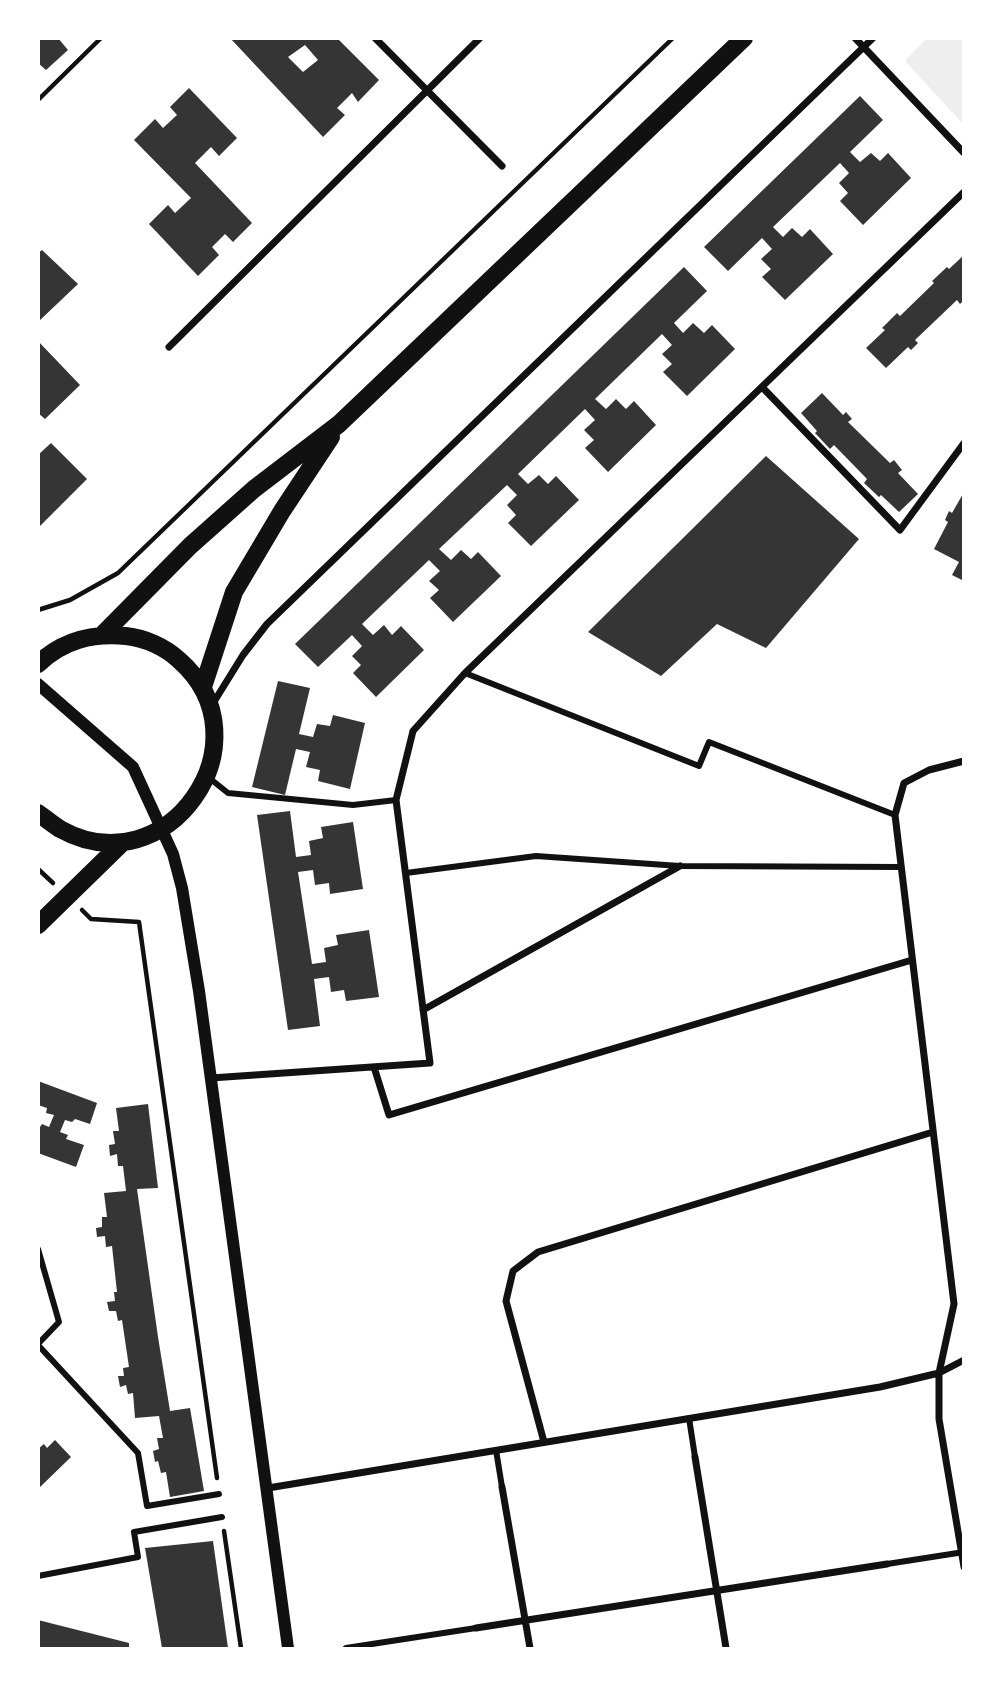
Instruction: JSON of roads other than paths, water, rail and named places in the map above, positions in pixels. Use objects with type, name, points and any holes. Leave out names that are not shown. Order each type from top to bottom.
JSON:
[{"type":"main road","points":[[103,634],[190,546],[254,489],[339,424],[744,38]]},
{"type":"main road","points":[[203,687],[234,592],[282,511],[339,424]]},
{"type":"main road","points":[[38,664],[48,654],[74,640],[103,634],[139,637],[172,653],[189,668],[203,687],[210,707],[214,742],[207,776],[189,806],[162,828],[139,838],[123,842],[87,839],[60,829],[38,813]]},
{"type":"main road","points":[[38,925],[123,842]]},
{"type":"street","points":[[375,38],[502,166]]},
{"type":"street","points":[[169,348],[480,38]]},
{"type":"street","points":[[855,38],[964,153]]},
{"type":"street","points":[[210,707],[243,655],[267,624],[873,38]]},
{"type":"street","points":[[211,1078],[430,1063],[396,800],[413,731],[465,673],[964,192]]},
{"type":"street","points":[[762,387],[900,530],[964,443]]},
{"type":"street","points":[[465,673],[699,766],[709,742],[895,815]]},
{"type":"street","points":[[38,684],[134,767],[162,828],[183,888],[288,1648]]},
{"type":"street","points":[[964,761],[929,770],[904,783],[895,815],[954,1304],[939,1373],[939,1419],[964,1567]]},
{"type":"street","points":[[207,776],[228,793],[353,805],[396,800]]},
{"type":"street","points":[[406,873],[536,856],[680,866],[901,867]]},
{"type":"street","points":[[423,1010],[680,866]]},
{"type":"street","points":[[374,1067],[389,1115],[912,960]]},
{"type":"street","points":[[544,1442],[506,1301],[513,1271],[538,1252],[933,1132]]},
{"type":"street","points":[[38,1249],[59,1322],[38,1344],[138,1453],[147,1506],[219,1494]]},
{"type":"street","points":[[268,1488],[880,1387],[939,1373],[964,1360]]},
{"type":"street","points":[[689,1418],[726,1648]]},
{"type":"street","points":[[496,1450],[530,1648]]},
{"type":"street","points":[[38,1576],[138,1557],[134,1532],[222,1517]]},
{"type":"street","points":[[346,1648],[962,1552]]}]
